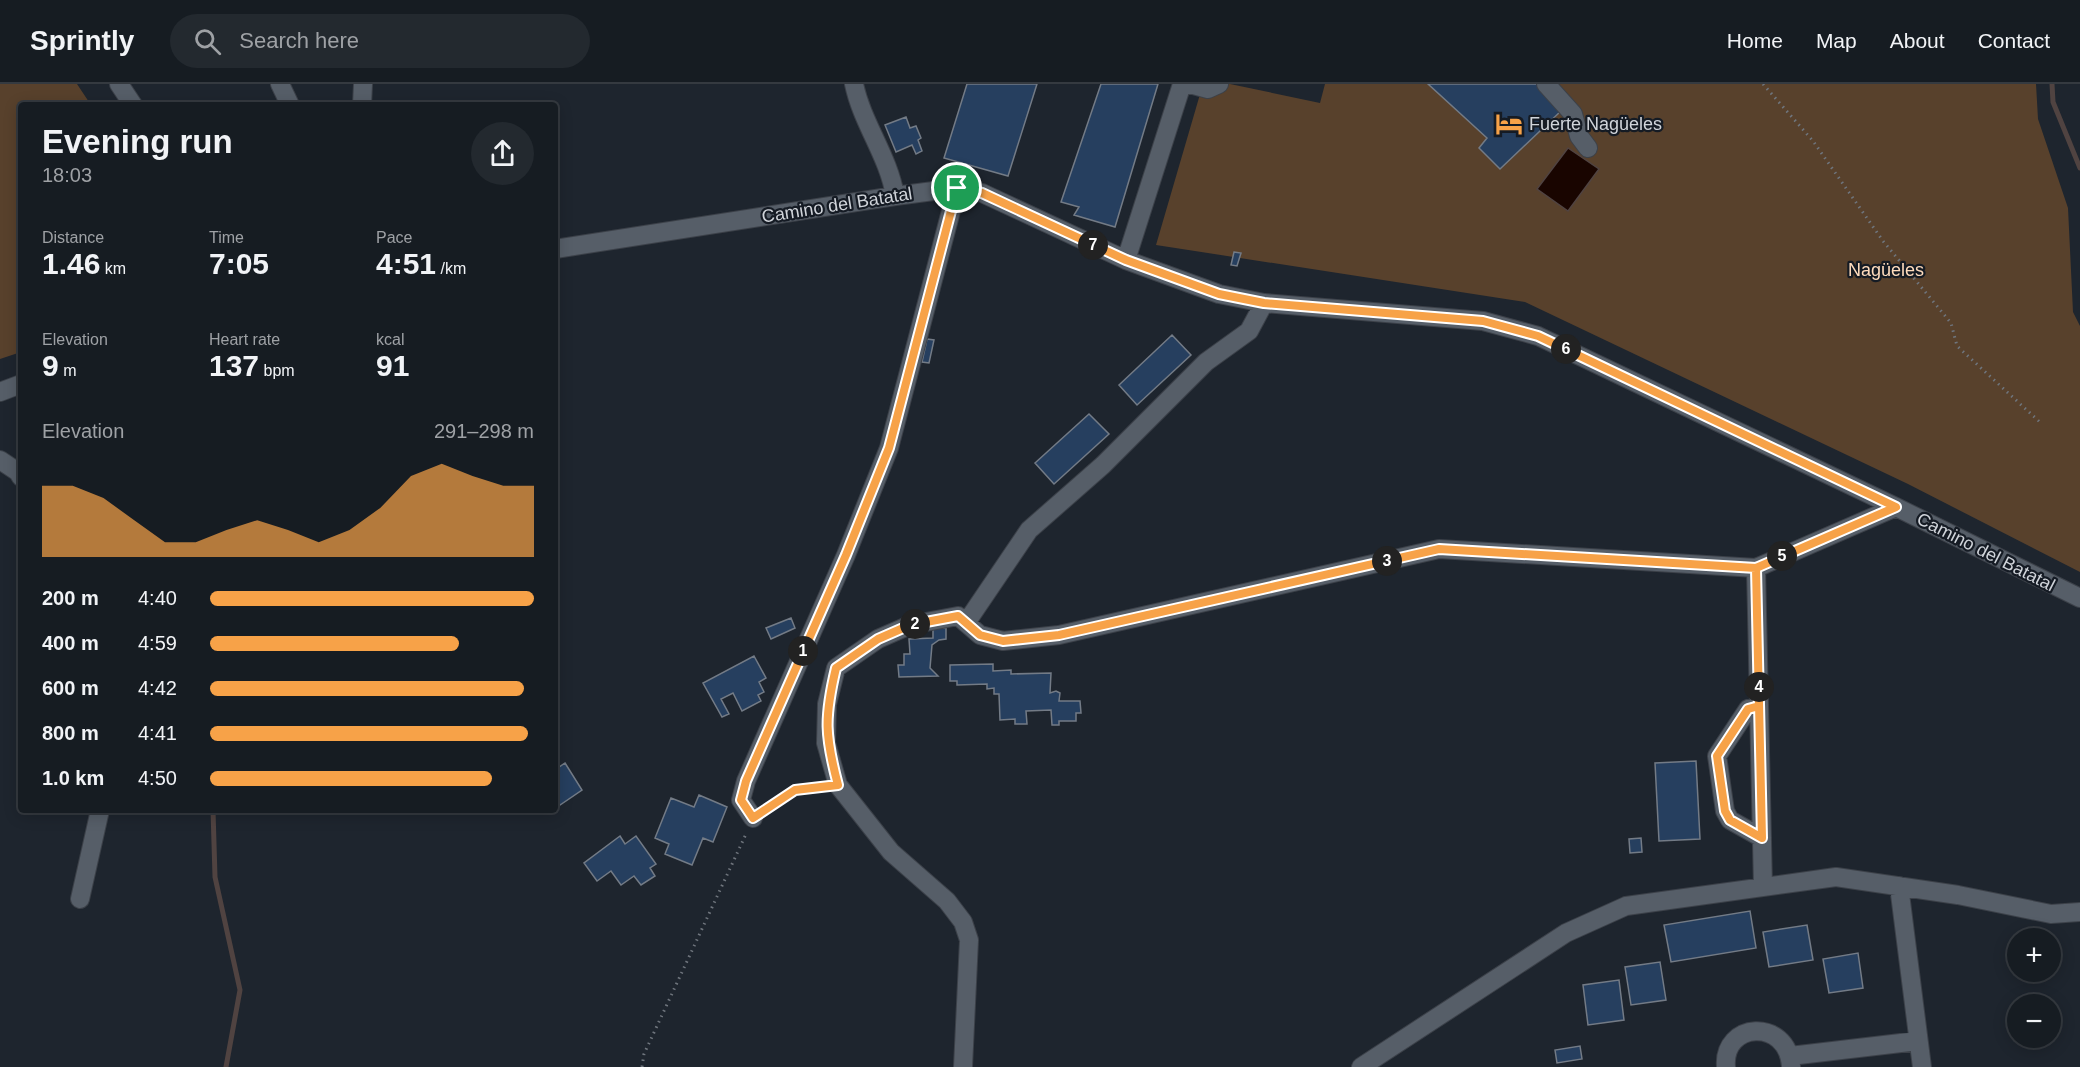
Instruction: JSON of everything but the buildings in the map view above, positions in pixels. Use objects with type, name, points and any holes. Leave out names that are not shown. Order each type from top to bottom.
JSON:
[{"type":"street","points":[[119,84],[131,102]]},
{"type":"street","points":[[280,84],[289,102]]},
{"type":"street","points":[[363,84],[363,102]]},
{"type":"street","points":[[854,84],[861,110],[892,177],[895,196]]},
{"type":"street","points":[[1126,260],[1182,84]]},
{"type":"street","points":[[1190,84],[1208,89],[1219,84]]},
{"type":"street","points":[[1546,84],[1573,114],[1579,136],[1588,148]]},
{"type":"street","points":[[753,818],[741,800],[746,781],[846,555],[889,448],[957,188]]},
{"type":"street","name":"Camino del Batatal","points":[[558,249],[895,196],[957,188],[982,193],[1126,260],[1219,294],[1264,303],[1483,321],[1538,336],[1896,507],[2080,598]]},
{"type":"street","points":[[966,624],[1029,530],[1103,465],[1206,362],[1249,331],[1264,303]]},
{"type":"street","points":[[0,392],[18,385]]},
{"type":"street","points":[[0,460],[18,472]]},
{"type":"street","points":[[963,1067],[969,940],[963,922],[947,901],[891,852],[838,785],[826,743],[827,704],[836,668],[878,639],[910,625],[958,616],[980,635],[1003,641],[1059,635],[1439,549],[1756,568],[1896,507]]},
{"type":"street","points":[[1756,568],[1763,887]]},
{"type":"street","points":[[1759,706],[1748,709],[1717,756],[1725,811],[1730,820],[1762,838]]},
{"type":"street","points":[[80,899],[99,813]]},
{"type":"street","points":[[1361,1067],[1566,933],[1626,906],[1836,877],[1899,886],[2051,914],[2080,912]]},
{"type":"street","points":[[1899,886],[1922,1067]]},
{"type":"street","points":[[1726,1067],[1728,1049],[1735,1040],[1751,1032],[1774,1035],[1783,1042],[1791,1061],[1918,1041]]},
{"type":"path","points":[[1763,84],[1813,141],[1883,242],[1951,323],[1958,346],[2042,424]]},
{"type":"path","points":[[642,1067],[644,1053],[753,818],[795,790],[838,785]]},
{"type":"green space","points":[[0,84],[77,84],[89,102],[18,102],[18,353],[0,359]]},
{"type":"green space","name":"Nagüeles","points":[[1203,84],[1230,84],[1320,103],[1325,84],[2036,84],[2038,119],[2068,208],[2073,312],[2080,326],[2080,572],[1908,484],[1525,302],[1156,245]]},
{"type":"shaded area","points":[[1568,148],[1599,169],[1568,211],[1537,189]]},
{"type":"waterway","points":[[2052,84],[2053,102],[2080,168]]},
{"type":"waterway","points":[[213,813],[215,877],[240,990],[226,1067]]},
{"type":"place","name":"Fuerte Nagüeles","points":[[1509,124]]},
{"type":"route","points":[[957,188],[889,448],[846,555],[746,781],[741,800],[753,818],[795,790],[838,785],[826,743],[827,704],[836,668],[878,639],[910,625],[958,616],[980,635],[1003,641],[1059,635],[1439,549],[1756,568],[1762,838],[1730,820],[1725,811],[1717,756],[1748,709],[1759,706],[1756,568],[1896,507],[1538,336],[1483,321],[1264,303],[1219,294],[1126,260],[982,193],[957,188]]}]
